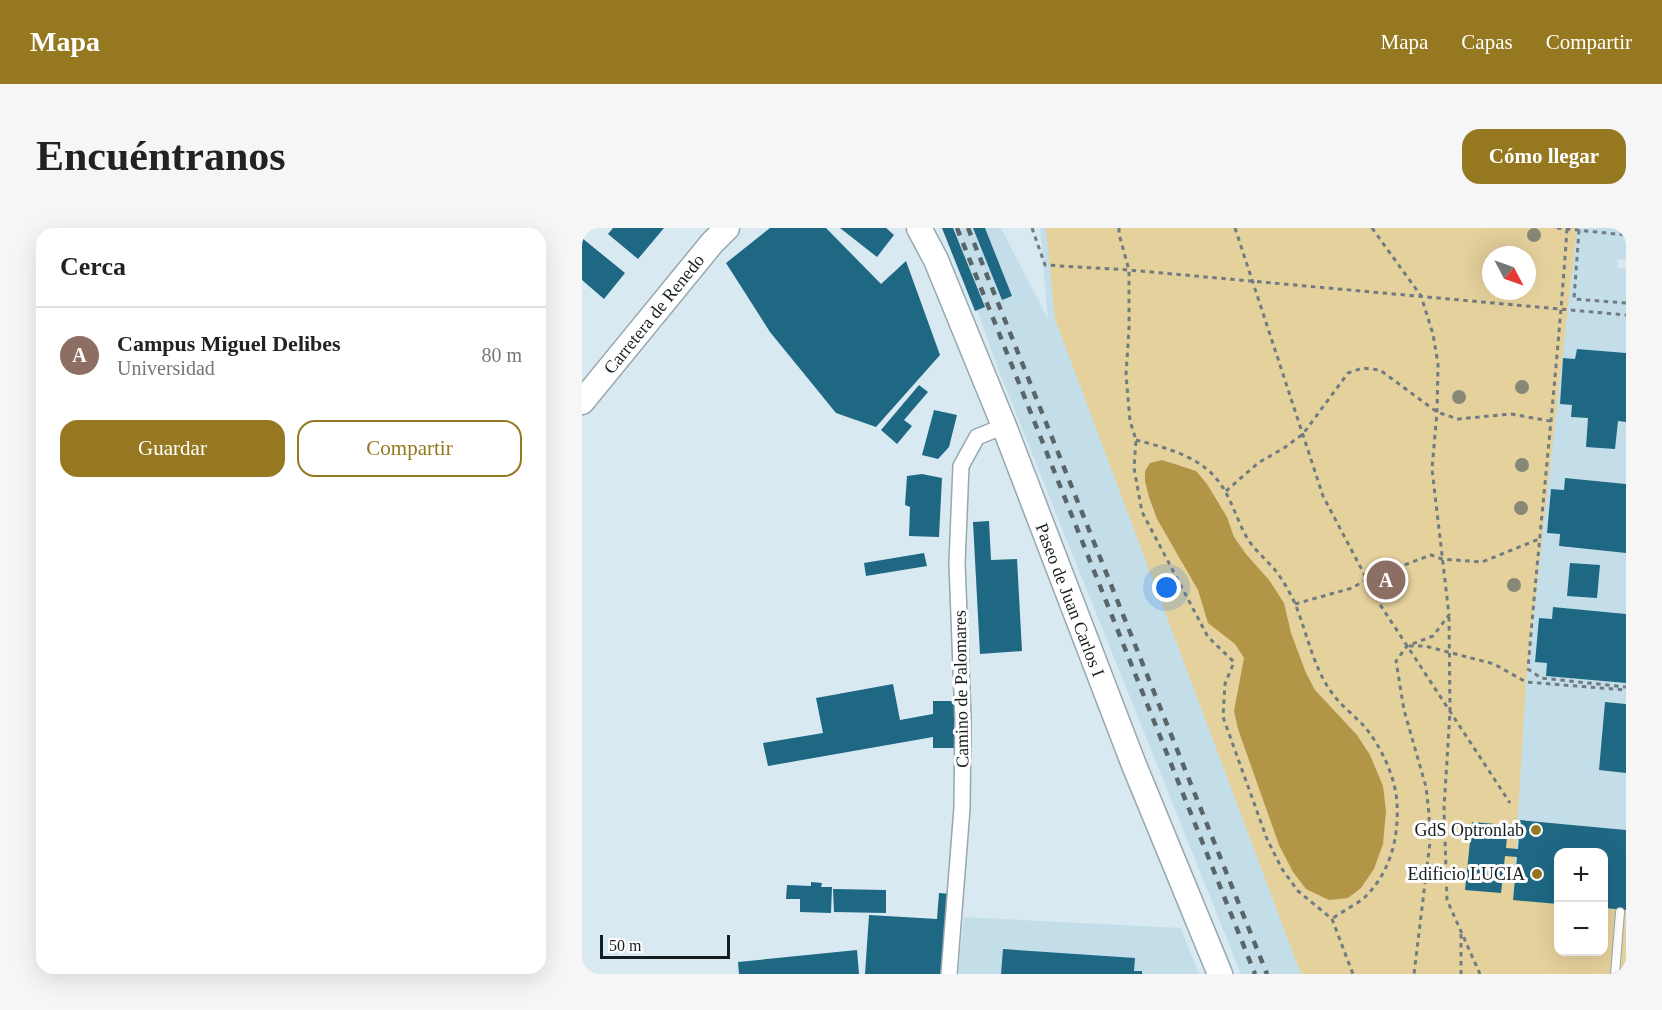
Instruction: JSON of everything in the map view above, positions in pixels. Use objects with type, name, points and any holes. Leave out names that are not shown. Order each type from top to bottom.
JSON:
[{"type":"main road","name":"Carretera de Renedo","points":[[582,402],[712,243],[728,228]]},
{"type":"main road","name":"Paseo de Juan Carlos I","points":[[919,228],[936,260],[1004,426],[1134,765],[1220,974]]},
{"type":"street","name":"Camino de Palomares","points":[[949,974],[962,808],[963,720],[957,562],[961,466],[977,437],[1004,426]]},
{"type":"lane","points":[[1616,974],[1620,912]]},
{"type":"path","points":[[1032,228],[1045,265],[1129,270],[1626,315]]},
{"type":"path","points":[[1119,228],[1129,270],[1126,375],[1130,421],[1137,440],[1134,468],[1142,512],[1208,637],[1234,662],[1225,684],[1223,717],[1267,839],[1282,868],[1298,891],[1332,919],[1353,974]]},
{"type":"path","points":[[1235,228],[1323,496],[1367,579],[1407,646],[1510,804]]},
{"type":"path","points":[[1372,228],[1421,296],[1433,334],[1438,364],[1432,469],[1449,615],[1450,712],[1444,808],[1447,900],[1480,974]]},
{"type":"path","points":[[1557,228],[1626,235]]},
{"type":"path","points":[[1567,229],[1562,309],[1528,669],[1541,678],[1626,689]]},
{"type":"path","points":[[1579,230],[1574,299],[1626,303]]},
{"type":"path","points":[[1226,491],[1258,463],[1303,434],[1348,373],[1363,368],[1380,370],[1437,412],[1458,419],[1510,414],[1550,421]]},
{"type":"path","points":[[1137,440],[1180,453],[1213,474],[1226,491],[1246,537],[1276,572],[1295,604],[1318,671],[1333,695],[1364,726],[1387,762],[1397,801],[1398,825],[1392,853],[1382,877],[1365,898],[1332,919]]},
{"type":"path","points":[[1295,604],[1352,588],[1367,579],[1431,555],[1442,559],[1482,562],[1539,539]]},
{"type":"path","points":[[1414,974],[1430,842],[1429,814],[1426,787],[1404,710],[1396,661],[1407,646],[1433,636],[1449,615]]},
{"type":"path","points":[[1407,646],[1425,646],[1494,664],[1526,682],[1626,689]]},
{"type":"path","points":[[1461,932],[1461,974]]},
{"type":"shaded area","points":[[947,228],[1001,228],[1048,319],[1040,228],[1626,228],[1626,260],[1618,259],[1617,267],[1626,269],[1626,353],[1577,349],[1575,359],[1563,358],[1560,403],[1572,405],[1571,417],[1626,422],[1626,484],[1565,478],[1564,490],[1551,489],[1547,533],[1560,534],[1559,547],[1626,553],[1626,614],[1553,607],[1552,619],[1539,619],[1535,662],[1547,663],[1547,676],[1626,683],[1626,704],[1605,702],[1600,770],[1626,773],[1626,830],[1521,820],[1518,849],[1506,848],[1505,856],[1517,857],[1513,899],[1554,904],[1554,956],[1608,956],[1608,920],[1626,974],[1241,974],[1001,376]]},
{"type":"shaded area","points":[[1046,228],[1577,228],[1526,682],[1513,899],[1554,904],[1554,956],[1608,956],[1608,908],[1626,910],[1626,974],[1301,974],[1055,319]]},
{"type":"shaded area","points":[[1162,460],[1196,471],[1207,484],[1227,517],[1234,537],[1269,580],[1284,603],[1291,633],[1315,690],[1357,735],[1370,755],[1383,786],[1386,811],[1383,844],[1374,869],[1361,888],[1348,898],[1329,900],[1306,889],[1293,872],[1279,845],[1238,729],[1234,711],[1244,658],[1235,644],[1208,623],[1198,590],[1157,519],[1149,497],[1145,471],[1150,463]]},
{"type":"shaded area","points":[[964,917],[1181,928],[1199,974],[958,974]]},
{"type":"building","points":[[613,228],[664,228],[638,259],[608,234]]},
{"type":"building","points":[[770,228],[826,228],[881,284],[906,261],[940,355],[876,427],[836,413],[770,332],[726,263]]},
{"type":"building","points":[[840,228],[886,228],[894,235],[877,257]]},
{"type":"building","points":[[942,228],[953,228],[985,307],[975,311]]},
{"type":"building","points":[[973,228],[985,228],[1012,296],[1002,300]]},
{"type":"building","points":[[582,238],[625,273],[604,299],[582,280]]},
{"type":"building","points":[[1577,349],[1626,353],[1626,422],[1618,421],[1615,449],[1586,447],[1588,418],[1571,417],[1572,405],[1560,404],[1563,358],[1575,359]]},
{"type":"building","points":[[919,385],[928,392],[904,420],[912,426],[897,444],[881,430]]},
{"type":"building","points":[[934,410],[957,415],[949,447],[938,459],[922,455]]},
{"type":"building","points":[[922,474],[942,478],[939,537],[909,536],[910,507],[905,505],[907,476]]},
{"type":"building","points":[[1565,478],[1626,484],[1626,553],[1559,546],[1560,534],[1547,533],[1551,489],[1564,490]]},
{"type":"building","points":[[989,521],[991,560],[1017,559],[1022,651],[980,654],[973,522]]},
{"type":"building","points":[[924,553],[927,566],[866,576],[864,563]]},
{"type":"building","points":[[1570,563],[1600,565],[1597,598],[1567,596]]},
{"type":"building","points":[[1553,607],[1626,614],[1626,683],[1546,676],[1547,663],[1535,662],[1539,618],[1552,619]]},
{"type":"building","points":[[893,684],[900,720],[933,714],[933,701],[955,701],[954,748],[933,748],[933,737],[768,766],[763,743],[823,733],[816,698]]},
{"type":"building","points":[[1605,702],[1626,704],[1626,773],[1599,770]]},
{"type":"building","name":"Edificio LUCIA","points":[[1520,820],[1626,830],[1626,910],[1608,908],[1608,848],[1554,848],[1554,904],[1513,900],[1517,857],[1505,856],[1501,893],[1465,890],[1472,822],[1508,825],[1506,848],[1518,849]]},
{"type":"building","points":[[811,882],[822,883],[821,887],[832,887],[831,913],[800,912],[800,899],[786,899],[787,885],[811,886]]},
{"type":"building","points":[[833,889],[886,890],[886,913],[834,912]]},
{"type":"building","points":[[939,893],[951,894],[944,974],[865,974],[869,915],[937,919]]},
{"type":"building","points":[[1003,949],[1135,958],[1134,971],[1142,971],[1142,974],[1001,974]]},
{"type":"building","points":[[857,950],[859,974],[739,974],[738,962]]},
{"type":"railway","points":[[957,228],[1255,974]]},
{"type":"railway","points":[[968,228],[1267,974]]},
{"type":"place","name":"Campus Miguel Delibes","points":[[1386,580]]},
{"type":"place","name":"GdS Optronlab","points":[[1536,830]]},
{"type":"place","name":"Edificio LUCIA","points":[[1537,874]]}]
